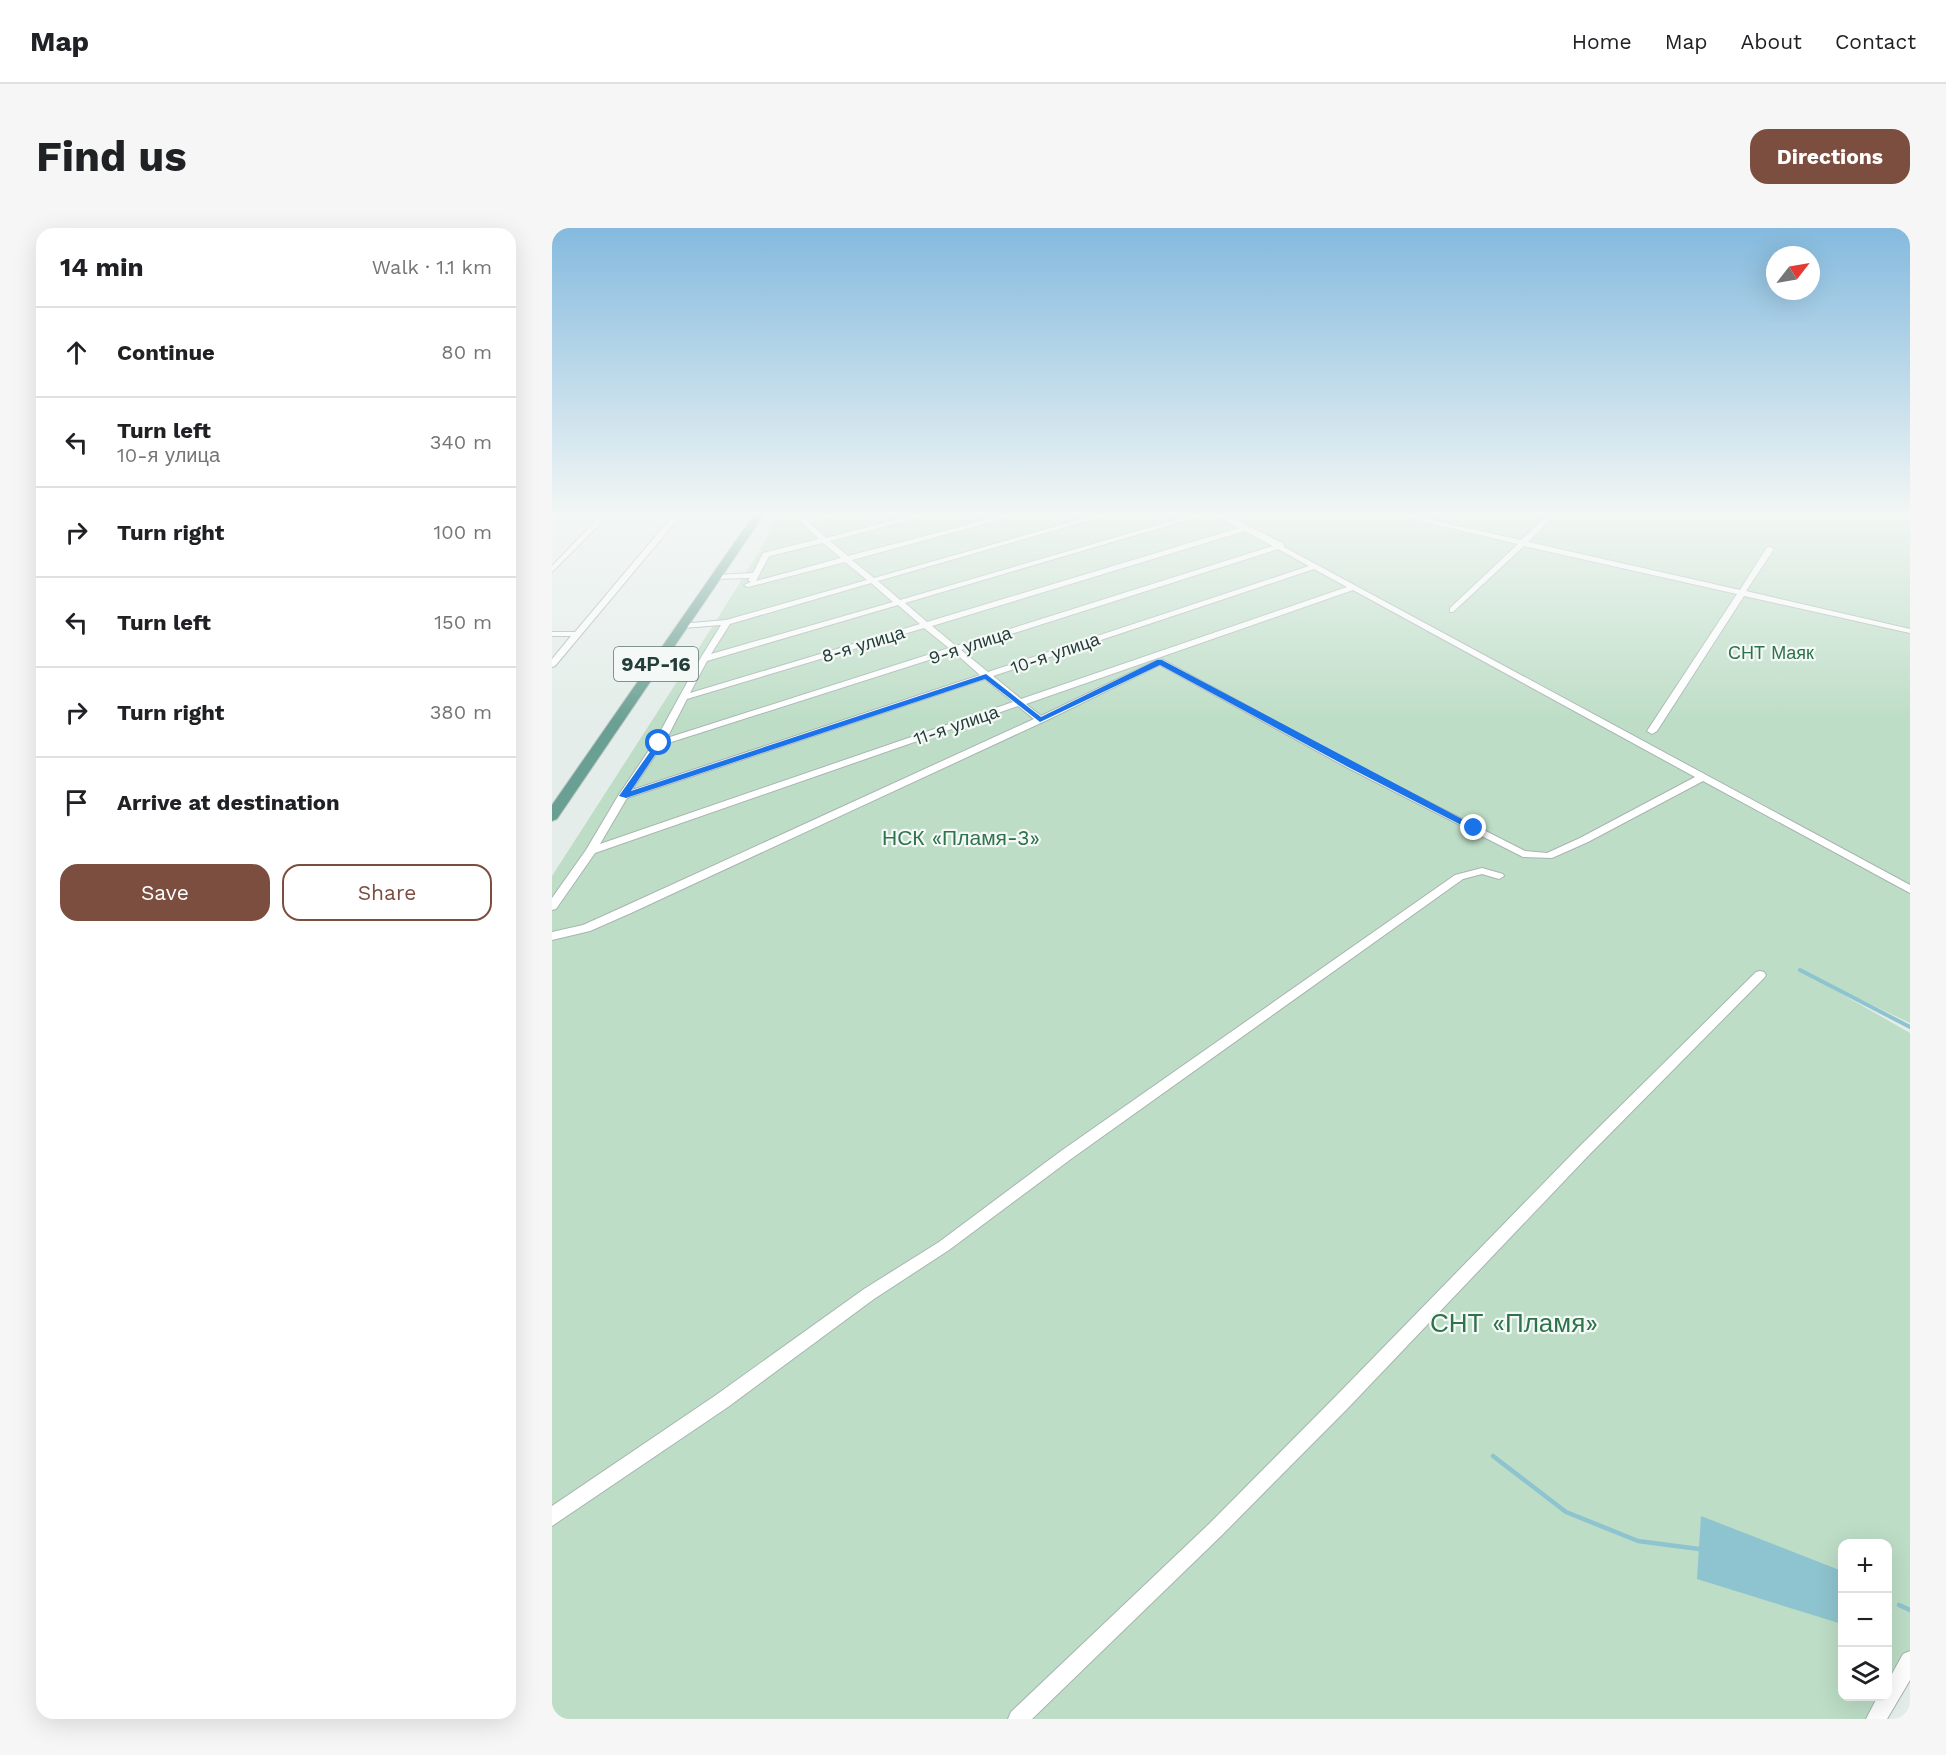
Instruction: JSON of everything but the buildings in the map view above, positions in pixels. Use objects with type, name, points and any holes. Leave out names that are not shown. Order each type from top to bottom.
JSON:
[{"type":"main road","name":"94Р-16","points":[[552,816],[712,583]]},
{"type":"street","points":[[552,664],[620,583]]},
{"type":"street","points":[[683,626],[727,622],[864,583]]},
{"type":"street","points":[[876,583],[1040,720]]},
{"type":"street","points":[[704,659],[966,583]]},
{"type":"street","name":"8-я улица","points":[[686,698],[1066,583]]},
{"type":"street","name":"9-я улица","points":[[659,743],[1167,583]]},
{"type":"street","name":"10-я улица","points":[[623,796],[1266,583]]},
{"type":"street","points":[[1346,583],[1910,890]]},
{"type":"street","points":[[1453,610],[1481,583]]},
{"type":"street","points":[[1696,583],[1910,631]]},
{"type":"street","points":[[1652,731],[1675,699],[1724,617],[1749,583]]},
{"type":"street","name":"11-я улица","points":[[591,851],[1020,703],[1162,658],[1354,587]]},
{"type":"street","points":[[552,906],[591,851],[623,796],[659,743],[686,698],[704,659],[727,622]]},
{"type":"street","points":[[552,634],[577,634]]},
{"type":"street","points":[[552,936],[586,928],[627,910],[1040,720],[1162,658],[1342,761],[1523,854],[1548,856],[1584,840],[1703,777]]},
{"type":"street","points":[[552,1517],[722,1401],[869,1294],[944,1246],[1066,1155],[1450,882],[1459,877],[1482,871],[1499,876]]},
{"type":"street","points":[[1018,1719],[1216,1529],[1582,1153],[1760,975]]},
{"type":"street","points":[[1876,1719],[1910,1661]]},
{"type":"green space","points":[[740,583],[1910,583],[1910,1023],[1805,973],[1910,1033],[1910,1672],[1892,1697],[1892,1539],[1838,1539],[1838,1701],[1889,1701],[1876,1719],[552,1719],[552,876]]},
{"type":"water","points":[[1701,1516],[1838,1569],[1838,1623],[1697,1579]]},
{"type":"waterway","points":[[1800,970],[1910,1027]]},
{"type":"waterway","points":[[1493,1456],[1566,1512],[1638,1541],[1699,1549]]},
{"type":"waterway","points":[[1899,1605],[1910,1610]]},
{"type":"route","points":[[659,743],[623,796],[986,676],[1040,720],[1160,662],[1474,828]]},
{"type":"park label","name":"СНТ Маяк","points":[[1771,652]]},
{"type":"park label","name":"НСК «Пламя-3»","points":[[961,837]]},
{"type":"park label","name":"СНТ «Пламя»","points":[[1514,1323]]}]
